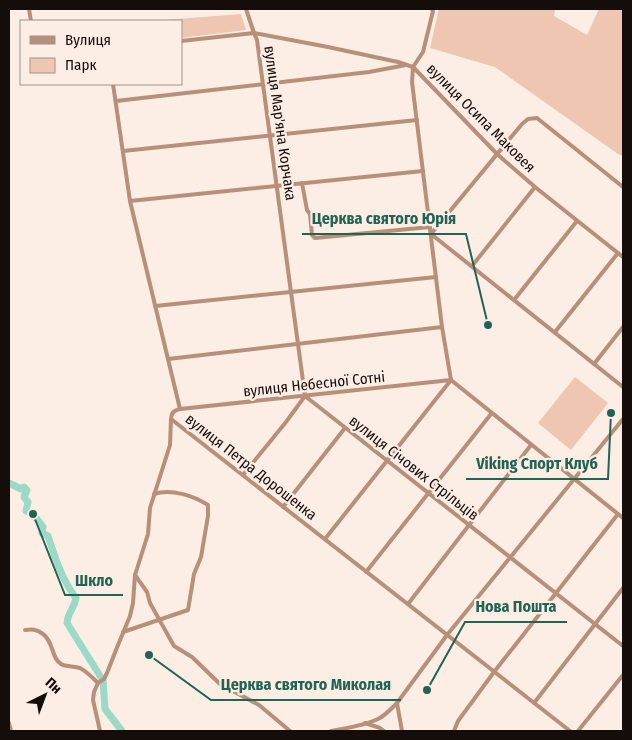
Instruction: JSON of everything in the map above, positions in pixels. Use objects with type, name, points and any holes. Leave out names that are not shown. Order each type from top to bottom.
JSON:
[{"type":"street","name":"вулиця Мар'яна Корчака","points":[[246,9],[258,40],[305,396]]},
{"type":"street","points":[[432,9],[423,52],[413,67],[412,82],[442,327],[451,380],[623,518]]},
{"type":"street","name":"вулиця Осипа Маковея","points":[[182,41],[254,33],[328,47],[413,67],[497,154],[623,257]]},
{"type":"street","points":[[116,101],[369,72],[407,65]]},
{"type":"street","name":"вулиця Петра Дорошенка","points":[[113,85],[130,201],[180,409],[173,412],[171,419],[570,731]]},
{"type":"street","points":[[431,234],[528,119],[537,118],[623,187]]},
{"type":"street","points":[[123,151],[417,120]]},
{"type":"street","points":[[130,201],[423,171]]},
{"type":"street","points":[[302,183],[307,210],[310,214],[312,235],[315,238],[430,227]]},
{"type":"street","points":[[472,266],[535,187]]},
{"type":"street","points":[[514,300],[577,221]]},
{"type":"street","points":[[431,234],[623,386]]},
{"type":"street","points":[[555,332],[618,253]]},
{"type":"street","points":[[155,306],[436,277]]},
{"type":"street","points":[[168,359],[442,327]]},
{"type":"street","points":[[594,364],[623,328]]},
{"type":"street","points":[[325,539],[451,380]]},
{"type":"street","name":"вулиця Небесної Сотні","points":[[180,409],[451,380]]},
{"type":"street","points":[[242,475],[305,396]]},
{"type":"street","name":"вулиця Січових Стрільців","points":[[305,396],[623,646]]},
{"type":"street","points":[[366,572],[491,414]]},
{"type":"street","points":[[100,731],[93,700],[94,692],[98,683],[104,679],[107,673],[132,610],[136,575],[148,534],[150,508],[170,445],[171,419]]},
{"type":"street","points":[[331,731],[365,724],[378,719],[397,703],[447,636],[623,419]]},
{"type":"street","points":[[283,507],[345,428]]},
{"type":"street","points":[[408,604],[531,445]]},
{"type":"street","points":[[123,632],[188,610],[194,574],[201,557],[208,505],[184,494],[161,492],[154,494]]},
{"type":"street","points":[[454,731],[458,721],[494,672],[618,514]]},
{"type":"street","points":[[136,575],[147,592],[150,603],[174,646],[192,657],[220,684],[259,705],[290,731]]},
{"type":"street","points":[[534,703],[623,588]]},
{"type":"street","points":[[24,630],[36,629],[49,640],[60,664],[82,670],[98,683]]},
{"type":"street","points":[[578,731],[623,675]]},
{"type":"street","points":[[397,703],[402,731]]},
{"type":"street","points":[[9,723],[11,731]]},
{"type":"street","points":[[365,724],[384,731]]},
{"type":"green space","points":[[439,9],[555,9],[554,16],[587,35],[599,9],[623,9],[623,156],[495,67],[430,48]]},
{"type":"green space","points":[[241,14],[246,30],[182,38],[182,20],[165,20]]},
{"type":"green space","points":[[575,377],[608,403],[571,450],[538,423]]},
{"type":"waterway","points":[[9,483],[21,489],[24,487],[27,490],[24,497],[28,502],[26,511],[33,514],[43,527],[42,533],[48,536],[63,576],[76,598],[67,623],[102,679]]},
{"type":"waterway","points":[[103,680],[105,709],[122,731]]},
{"type":"place","name":"Церква святого Юрія","points":[[488,325]]},
{"type":"place","name":"Viking Спорт Клуб","points":[[611,413]]},
{"type":"place","name":"Шкло","points":[[33,514]]},
{"type":"place","name":"Церква святого Миколая","points":[[149,655]]},
{"type":"place","name":"Нова Пошта","points":[[427,690]]}]
